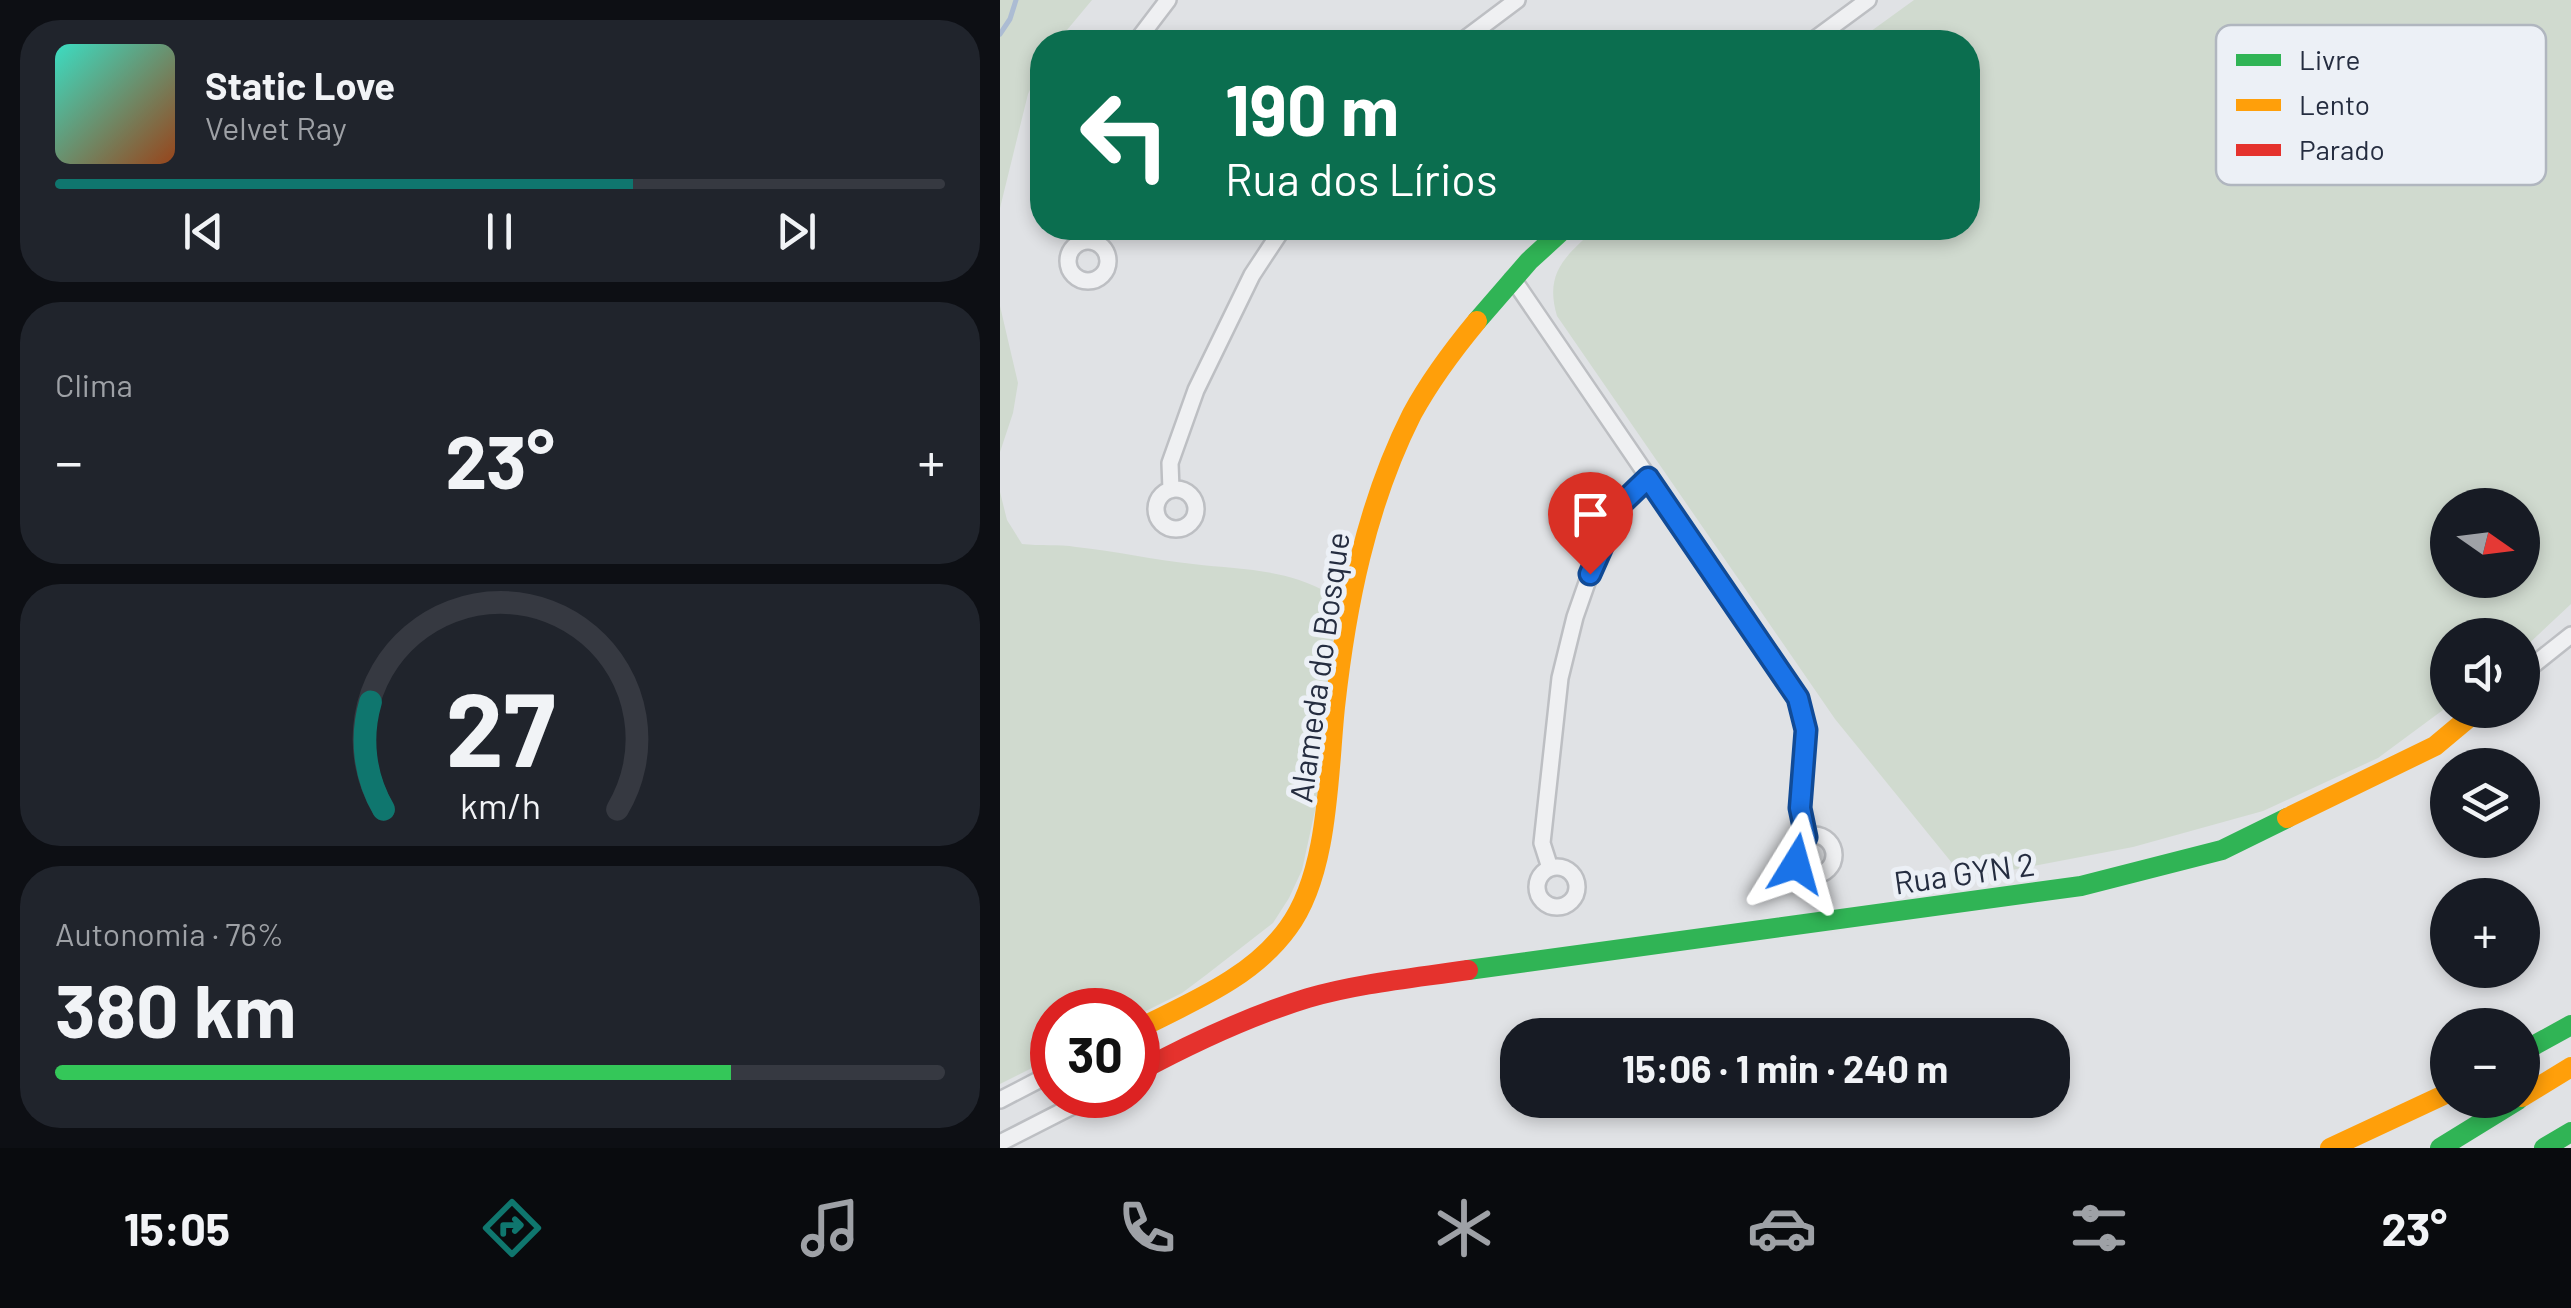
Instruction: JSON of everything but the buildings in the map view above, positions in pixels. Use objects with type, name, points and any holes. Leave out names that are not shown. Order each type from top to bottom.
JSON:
[{"type":"main road","name":"Alameda do Bosque","points":[[1160,1017],[1266,956],[1291,926],[1314,877],[1326,820],[1350,606],[1371,514],[1412,416],[1458,343],[1549,240]]},
{"type":"main road","name":"Rua GYN 2","points":[[1160,1060],[1195,1042],[1310,998],[1384,982],[2081,886],[2222,850],[2435,746],[2456,728]]},
{"type":"main road","points":[[2540,1042],[2571,1025]]},
{"type":"main road","points":[[2540,1086],[2571,1067]]},
{"type":"main road","points":[[2330,1148],[2430,1102]]},
{"type":"main road","points":[[2440,1148],[2488,1118]]},
{"type":"main road","points":[[2544,1148],[2571,1132]]},
{"type":"street","points":[[1145,30],[1168,0]]},
{"type":"street","points":[[1477,30],[1517,0]]},
{"type":"street","points":[[1825,30],[1857,3]]},
{"type":"street","points":[[1171,490],[1170,462],[1196,390],[1252,274],[1275,240]]},
{"type":"street","points":[[1512,279],[1798,698],[1806,730],[1800,808],[1806,837]]},
{"type":"street","points":[[1550,868],[1542,843],[1560,678],[1575,616],[1621,504],[1648,478]]},
{"type":"street","points":[[2540,660],[2571,635]]},
{"type":"street","points":[[1000,1100],[1030,1084]]},
{"type":"street","points":[[1000,1143],[1049,1118]]},
{"type":"shaded area","points":[[1000,0],[1092,0],[1067,30],[1030,30],[1030,90],[1000,208]]},
{"type":"shaded area","points":[[1914,0],[2571,0],[2571,604],[2540,633],[2540,618],[2430,618],[2430,720],[2378,758],[2263,811],[2133,847],[1965,879],[1835,719],[1557,316],[1553,288],[1560,266],[1583,240],[1980,240],[1980,30],[1873,30]]},
{"type":"shaded area","points":[[1000,306],[1018,383],[1000,452]]},
{"type":"shaded area","points":[[1000,492],[1007,520],[1022,544],[1069,546],[1279,574],[1329,593],[1335,622],[1316,806],[1302,870],[1273,923],[1182,993],[1160,1004],[1160,988],[1030,988],[1030,1069],[1000,1084]]},
{"type":"waterway","points":[[1000,34],[1016,0]]},
{"type":"traffic: fast","points":[[1477,321],[1552,240]]},
{"type":"traffic: fast","points":[[1468,970],[2081,886],[2222,850],[2287,818]]},
{"type":"traffic: fast","points":[[2540,1042],[2571,1025]]},
{"type":"traffic: fast","points":[[2440,1148],[2489,1118]]},
{"type":"traffic: fast","points":[[2544,1148],[2571,1132]]},
{"type":"traffic: slow","points":[[1160,1018],[1257,961],[1288,928],[1302,905],[1319,852],[1345,632],[1370,520],[1412,414],[1477,321]]},
{"type":"traffic: slow","points":[[2287,818],[2435,746],[2456,728]]},
{"type":"traffic: slow","points":[[2540,1086],[2571,1067]]},
{"type":"traffic: slow","points":[[2330,1148],[2430,1101]]},
{"type":"traffic: jam","points":[[1160,1061],[1221,1031],[1308,998],[1468,970]]},
{"type":"route","points":[[1590,574],[1621,504],[1648,478],[1798,698],[1806,730],[1800,808],[1806,837],[1797,846],[1796,864]]}]
